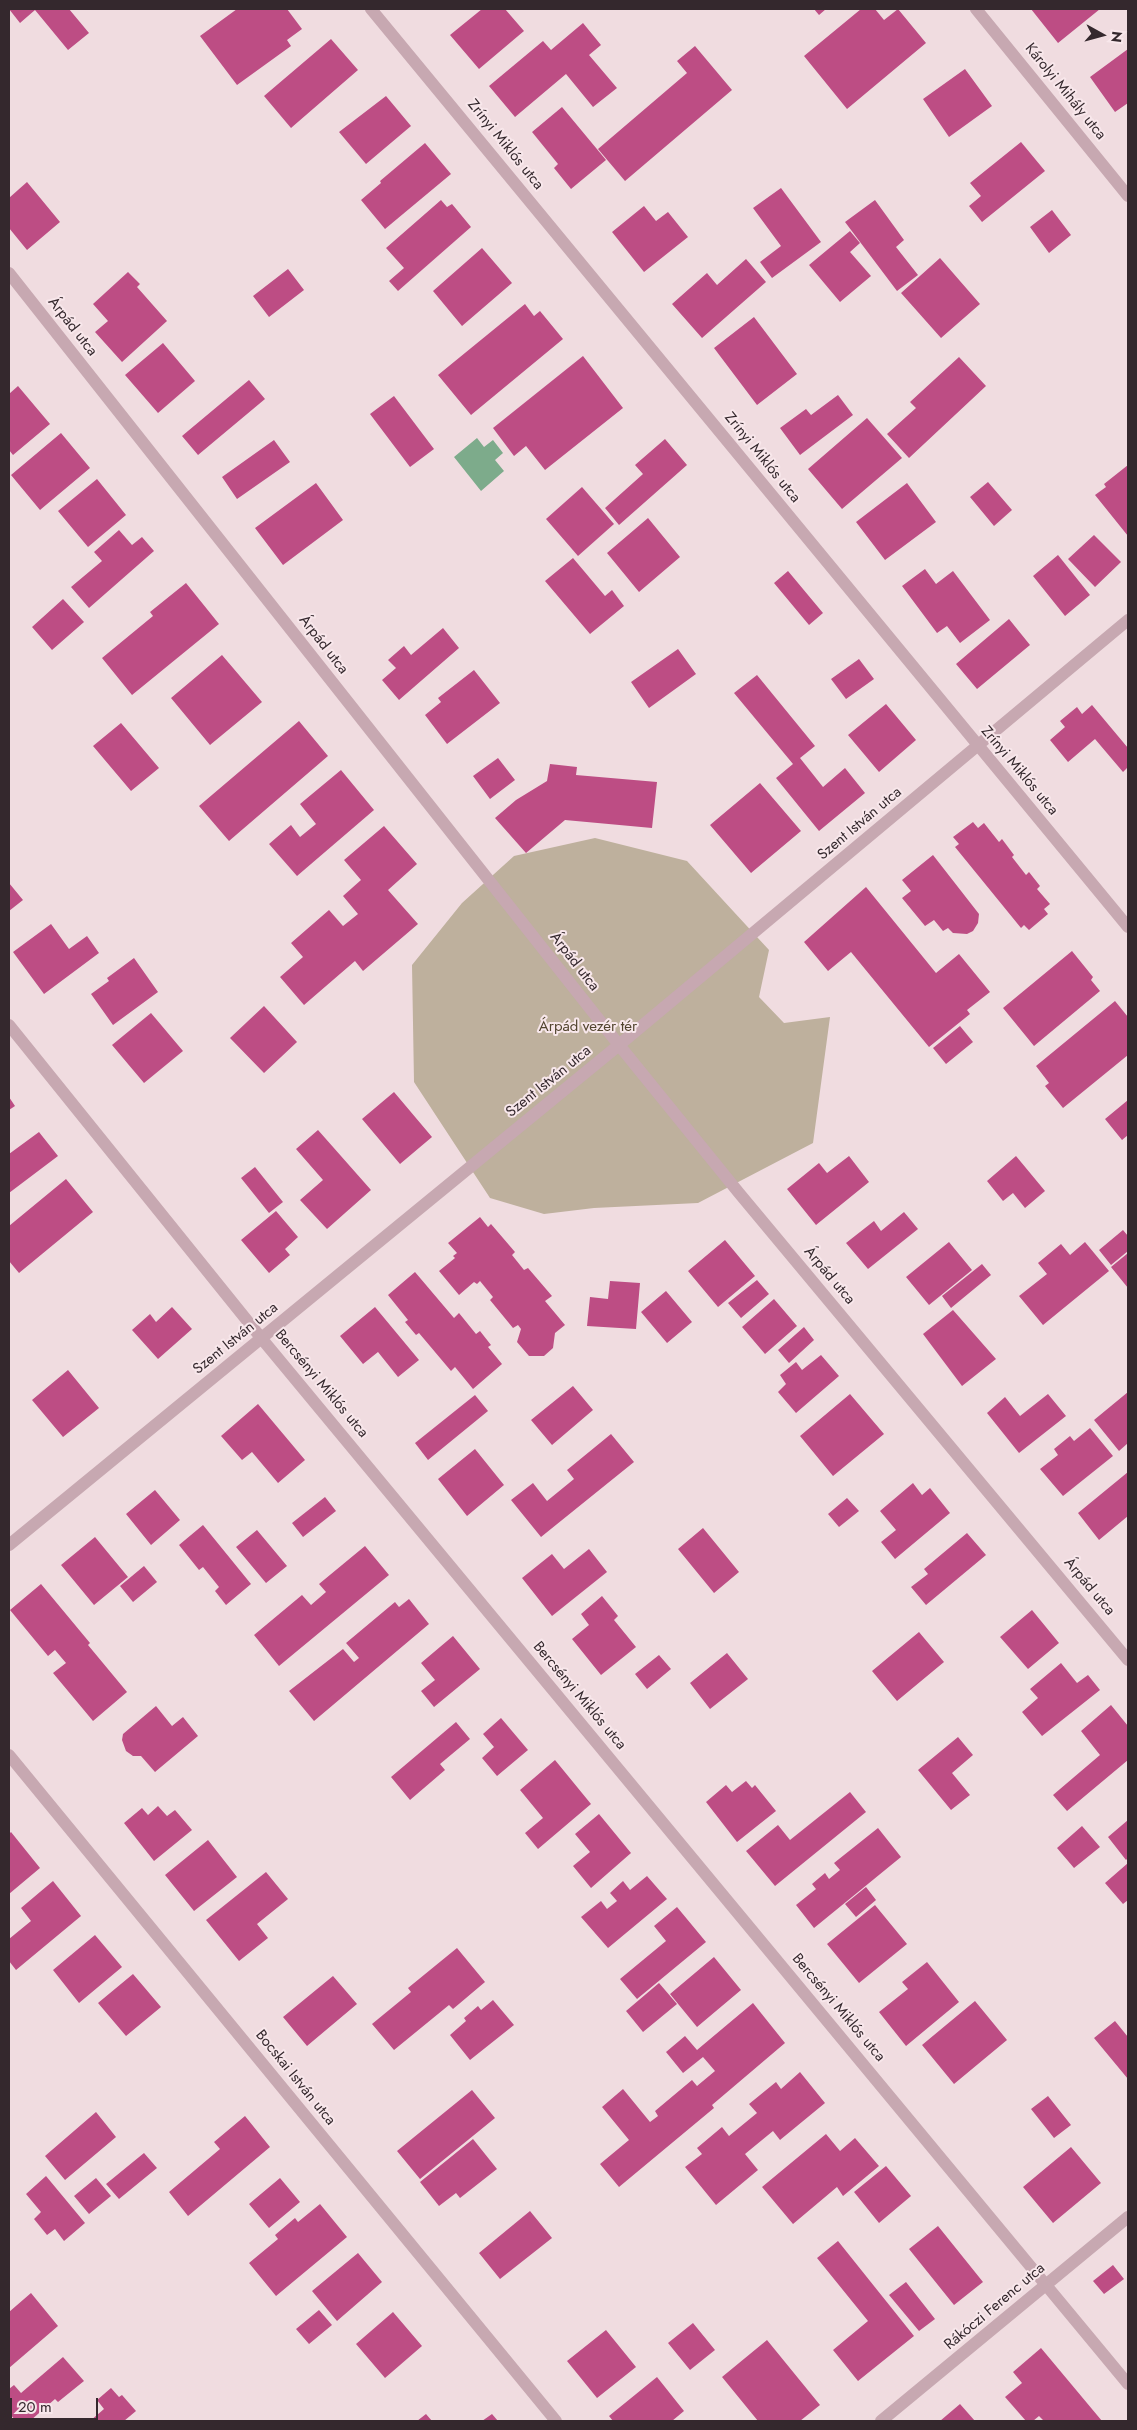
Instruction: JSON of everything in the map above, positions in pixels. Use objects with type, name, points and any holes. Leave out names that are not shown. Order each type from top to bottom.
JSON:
[{"type":"street","name":"Zrínyi Miklós utca","points":[[371,9],[1128,927]]},
{"type":"street","name":"Károlyi Mihály utca","points":[[976,9],[1128,196]]},
{"type":"street","name":"Árpád utca","points":[[9,273],[619,1046],[745,1201],[1128,1660]]},
{"type":"street","name":"Szent István utca","points":[[9,1545],[619,1046],[1128,620]]},
{"type":"street","name":"Bercsényi Miklós utca","points":[[9,1025],[262,1339],[1128,2384]]},
{"type":"street","name":"Bocskai István utca","points":[[9,1755],[556,2421]]},
{"type":"street","name":"Rákóczi Ferenc utca","points":[[881,2421],[1128,2217]]},
{"type":"green space","name":"Árpád vezér tér","points":[[595,838],[687,861],[769,950],[759,997],[784,1023],[830,1017],[813,1143],[698,1203],[594,1208],[544,1214],[490,1198],[414,1082],[412,965],[462,903],[514,856]]},
{"type":"shaded area","points":[[477,438],[484,447],[493,440],[503,453],[495,460],[504,471],[481,491],[454,457]]},
{"type":"building","points":[[9,9],[69,9],[89,33],[68,50],[35,10],[20,23]]},
{"type":"building","points":[[237,9],[287,9],[302,29],[287,40],[291,46],[237,85],[200,36]]},
{"type":"building","points":[[482,9],[505,9],[524,31],[479,69],[450,35]]},
{"type":"building","points":[[814,9],[826,9],[819,15]]},
{"type":"building","points":[[861,9],[875,9],[884,20],[898,9],[926,43],[847,109],[804,56]]},
{"type":"building","points":[[1031,9],[1100,9],[1058,43]]},
{"type":"building","points":[[583,23],[601,45],[589,55],[617,88],[593,107],[566,74],[515,117],[489,86],[543,41],[551,50]]},
{"type":"building","points":[[331,39],[358,70],[291,128],[264,96]]},
{"type":"building","points":[[695,46],[732,90],[625,181],[598,149],[687,73],[677,61]]},
{"type":"building","points":[[1128,49],[1128,103],[1115,112],[1090,77]]},
{"type":"building","points":[[965,69],[992,106],[949,137],[923,99]]},
{"type":"building","points":[[386,96],[411,126],[366,164],[339,132]]},
{"type":"building","points":[[562,107],[606,160],[571,189],[554,168],[558,164],[532,132]]},
{"type":"building","points":[[1021,142],[1045,171],[982,222],[969,206],[981,196],[970,183]]},
{"type":"building","points":[[425,143],[451,174],[385,229],[361,200],[381,183],[380,181]]},
{"type":"building","points":[[27,182],[60,222],[27,250],[9,228],[9,198]]},
{"type":"building","points":[[781,188],[821,242],[772,278],[760,262],[781,246],[753,208]]},
{"type":"building","points":[[441,200],[447,207],[452,204],[471,227],[398,291],[389,281],[404,268],[386,248]]},
{"type":"building","points":[[875,200],[904,240],[896,247],[918,275],[897,291],[845,222]]},
{"type":"building","points":[[644,206],[656,221],[668,212],[688,237],[644,272],[612,232]]},
{"type":"building","points":[[1052,210],[1071,235],[1049,253],[1030,227]]},
{"type":"building","points":[[850,231],[860,243],[850,252],[871,276],[840,302],[809,265]]},
{"type":"building","points":[[482,248],[512,283],[462,326],[433,291]]},
{"type":"building","points":[[940,258],[980,304],[941,338],[901,293]]},
{"type":"building","points":[[746,259],[766,282],[702,338],[672,304],[707,273],[717,285]]},
{"type":"building","points":[[288,269],[304,290],[269,317],[253,296]]},
{"type":"building","points":[[128,272],[140,284],[137,287],[167,321],[122,362],[95,332],[108,321],[93,304]]},
{"type":"building","points":[[525,304],[534,316],[540,311],[563,339],[471,415],[438,375]]},
{"type":"building","points":[[754,317],[797,374],[757,405],[714,348]]},
{"type":"building","points":[[163,343],[195,381],[158,413],[125,375]]},
{"type":"building","points":[[583,356],[623,408],[545,470],[526,446],[514,456],[493,428]]},
{"type":"building","points":[[959,357],[986,386],[909,458],[887,434],[916,408],[910,402]]},
{"type":"building","points":[[249,380],[265,399],[198,455],[182,436]]},
{"type":"building","points":[[18,386],[50,424],[13,455],[9,450],[9,394]]},
{"type":"building","points":[[838,395],[853,415],[800,455],[780,428],[806,409],[811,415]]},
{"type":"building","points":[[394,396],[434,449],[410,467],[370,414]]},
{"type":"building","points":[[867,418],[902,458],[842,509],[808,469]]},
{"type":"building","points":[[61,433],[90,468],[40,510],[11,475]]},
{"type":"building","points":[[665,439],[687,465],[619,525],[605,508],[643,474],[635,465]]},
{"type":"building","points":[[274,440],[290,462],[237,499],[222,477]]},
{"type":"building","points":[[1128,465],[1128,536],[1095,495],[1106,487],[1104,484]]},
{"type":"building","points":[[97,479],[126,515],[88,547],[58,511]]},
{"type":"building","points":[[988,482],[1012,510],[994,526],[970,497]]},
{"type":"building","points":[[316,483],[343,520],[283,565],[255,528]]},
{"type":"building","points":[[907,483],[936,522],[885,560],[856,522]]},
{"type":"building","points":[[582,487],[614,524],[578,556],[546,519]]},
{"type":"building","points":[[648,518],[680,557],[639,592],[607,553]]},
{"type":"building","points":[[119,530],[132,545],[142,537],[154,551],[89,608],[71,587],[102,561],[94,552]]},
{"type":"building","points":[[1094,535],[1121,562],[1095,587],[1068,559]]},
{"type":"building","points":[[1058,555],[1090,595],[1065,616],[1033,576]]},
{"type":"building","points":[[573,558],[605,596],[612,590],[624,606],[590,634],[545,581]]},
{"type":"building","points":[[925,569],[936,584],[953,571],[990,620],[960,643],[947,626],[937,633],[902,586]]},
{"type":"building","points":[[788,571],[823,613],[809,625],[774,583]]},
{"type":"building","points":[[186,583],[219,624],[132,695],[102,658],[153,616],[150,612]]},
{"type":"building","points":[[63,599],[84,622],[52,650],[32,627]]},
{"type":"building","points":[[1009,619],[1030,645],[977,689],[956,664]]},
{"type":"building","points":[[443,628],[459,648],[399,700],[382,680],[396,668],[388,660],[404,646],[411,655]]},
{"type":"building","points":[[678,649],[696,674],[649,708],[631,682]]},
{"type":"building","points":[[222,655],[262,702],[210,745],[171,698]]},
{"type":"building","points":[[859,659],[874,679],[846,699],[831,679]]},
{"type":"building","points":[[474,670],[500,703],[447,744],[425,715],[441,702],[438,698]]},
{"type":"building","points":[[757,675],[815,746],[800,758],[823,787],[845,768],[865,793],[819,831],[776,778],[793,764],[734,693]]},
{"type":"building","points":[[886,704],[916,740],[879,772],[848,735]]},
{"type":"building","points":[[1092,705],[1128,748],[1128,767],[1123,772],[1095,739],[1068,762],[1050,740],[1065,727],[1060,721],[1077,707],[1082,714]]},
{"type":"building","points":[[299,721],[328,756],[229,841],[199,806]]},
{"type":"building","points":[[121,723],[159,768],[131,791],[93,746]]},
{"type":"building","points":[[498,758],[515,780],[490,799],[473,776]]},
{"type":"building","points":[[550,764],[577,767],[576,775],[657,782],[652,828],[565,820],[526,853],[495,818],[516,800],[547,781]]},
{"type":"building","points":[[341,770],[374,810],[297,876],[269,844],[291,825],[300,837],[316,824],[300,804]]},
{"type":"building","points":[[760,783],[801,831],[751,873],[710,825]]},
{"type":"building","points":[[973,822],[978,828],[984,823],[999,842],[1002,839],[1014,855],[1012,857],[1026,875],[1029,872],[1040,886],[1037,889],[1050,904],[1044,909],[1048,914],[1029,930],[1024,925],[1021,928],[955,847],[959,844],[953,837]]},
{"type":"building","points":[[384,826],[417,864],[388,890],[418,924],[363,971],[355,961],[304,1005],[280,977],[303,957],[291,943],[329,910],[343,926],[358,914],[343,896],[361,880],[344,860]]},
{"type":"building","points":[[933,855],[979,914],[978,923],[973,931],[967,934],[953,933],[948,928],[943,931],[934,920],[925,926],[902,898],[911,891],[902,880]]},
{"type":"building","points":[[9,883],[23,900],[9,911]]},
{"type":"building","points":[[866,887],[936,973],[959,954],[990,992],[967,1010],[970,1014],[929,1047],[851,952],[828,971],[804,942]]},
{"type":"building","points":[[51,924],[69,949],[87,936],[99,953],[44,994],[13,952]]},
{"type":"building","points":[[1072,951],[1093,977],[1091,980],[1100,991],[1034,1046],[1003,1008]]},
{"type":"building","points":[[134,958],[158,992],[113,1025],[91,994],[109,981],[107,978]]},
{"type":"building","points":[[1115,1001],[1128,1017],[1128,1055],[1063,1108],[1045,1086],[1049,1083],[1036,1066]]},
{"type":"building","points":[[264,1006],[297,1042],[264,1073],[230,1038]]},
{"type":"building","points":[[151,1013],[183,1051],[144,1083],[112,1045]]},
{"type":"building","points":[[960,1026],[973,1042],[946,1064],[933,1048]]},
{"type":"building","points":[[394,1092],[432,1137],[400,1164],[362,1119]]},
{"type":"building","points":[[9,1097],[15,1106],[9,1110]]},
{"type":"building","points":[[1128,1100],[1128,1135],[1122,1140],[1105,1119]]},
{"type":"building","points":[[318,1130],[371,1190],[327,1229],[300,1200],[323,1180],[296,1149]]},
{"type":"building","points":[[39,1132],[58,1156],[9,1193],[9,1154]]},
{"type":"building","points":[[849,1156],[869,1182],[816,1225],[787,1189],[819,1163],[827,1173]]},
{"type":"building","points":[[1016,1156],[1045,1191],[1025,1208],[1013,1193],[1003,1201],[987,1181]]},
{"type":"building","points":[[255,1167],[283,1202],[269,1213],[241,1178]]},
{"type":"building","points":[[66,1179],[93,1212],[19,1273],[9,1261],[9,1226]]},
{"type":"building","points":[[276,1211],[298,1237],[285,1249],[290,1255],[269,1273],[241,1240]]},
{"type":"building","points":[[904,1212],[918,1229],[868,1269],[846,1243],[874,1221],[881,1231]]},
{"type":"building","points":[[480,1217],[488,1227],[491,1224],[515,1252],[512,1255],[524,1270],[528,1268],[552,1296],[545,1301],[565,1325],[555,1333],[553,1348],[544,1356],[529,1356],[517,1342],[521,1329],[518,1325],[513,1328],[490,1300],[493,1297],[480,1281],[477,1284],[474,1282],[459,1295],[439,1271],[455,1258],[453,1256],[457,1253],[448,1243]]},
{"type":"building","points":[[1123,1230],[1128,1236],[1128,1251],[1111,1265],[1099,1250]]},
{"type":"building","points":[[725,1240],[755,1276],[718,1307],[688,1271]]},
{"type":"building","points":[[949,1242],[972,1270],[929,1305],[906,1277]]},
{"type":"building","points":[[1085,1242],[1109,1271],[1043,1325],[1019,1296],[1047,1274],[1038,1263],[1061,1244],[1070,1255]]},
{"type":"building","points":[[1128,1253],[1128,1288],[1111,1267]]},
{"type":"building","points":[[982,1264],[991,1275],[951,1308],[942,1296]]},
{"type":"building","points":[[415,1272],[454,1318],[459,1313],[476,1334],[480,1331],[491,1345],[488,1347],[502,1364],[473,1389],[455,1367],[451,1371],[419,1333],[416,1335],[405,1322],[408,1320],[388,1295]]},
{"type":"building","points":[[757,1280],[769,1294],[741,1318],[728,1303]]},
{"type":"building","points":[[610,1281],[640,1283],[636,1329],[587,1326],[590,1297],[608,1299]]},
{"type":"building","points":[[666,1291],[692,1322],[667,1343],[641,1312]]},
{"type":"building","points":[[774,1299],[797,1326],[765,1354],[742,1327]]},
{"type":"building","points":[[172,1307],[192,1329],[158,1359],[132,1330],[150,1314],[156,1322]]},
{"type":"building","points":[[375,1307],[419,1360],[398,1377],[378,1352],[363,1364],[340,1336]]},
{"type":"building","points":[[953,1310],[996,1359],[962,1386],[923,1334]]},
{"type":"building","points":[[804,1327],[814,1340],[789,1363],[778,1350]]},
{"type":"building","points":[[821,1355],[839,1376],[796,1413],[778,1392],[786,1384],[780,1375],[796,1362],[802,1370]]},
{"type":"building","points":[[68,1370],[99,1408],[63,1437],[32,1400]]},
{"type":"building","points":[[573,1386],[593,1410],[552,1445],[531,1420]]},
{"type":"building","points":[[1128,1392],[1128,1443],[1119,1451],[1094,1420]]},
{"type":"building","points":[[850,1394],[884,1434],[833,1476],[800,1436]]},
{"type":"building","points":[[1048,1394],[1066,1416],[1019,1453],[987,1413],[1005,1397],[1020,1416]]},
{"type":"building","points":[[475,1395],[488,1411],[428,1460],[415,1443]]},
{"type":"building","points":[[258,1404],[305,1460],[278,1483],[252,1452],[242,1460],[221,1436]]},
{"type":"building","points":[[1090,1428],[1113,1456],[1063,1496],[1040,1469],[1058,1455],[1054,1449],[1070,1436],[1074,1441]]},
{"type":"building","points":[[611,1434],[634,1462],[541,1537],[511,1500],[533,1483],[547,1501],[574,1479],[567,1470]]},
{"type":"building","points":[[475,1449],[504,1485],[467,1516],[438,1479]]},
{"type":"building","points":[[1128,1472],[1128,1516],[1099,1540],[1078,1513]]},
{"type":"building","points":[[913,1483],[922,1495],[930,1488],[950,1513],[895,1559],[881,1542],[896,1530],[880,1511]]},
{"type":"building","points":[[155,1490],[180,1520],[151,1545],[126,1514]]},
{"type":"building","points":[[325,1497],[336,1511],[303,1537],[292,1523]]},
{"type":"building","points":[[847,1498],[859,1511],[839,1527],[828,1514]]},
{"type":"building","points":[[203,1525],[251,1584],[226,1605],[215,1591],[219,1587],[203,1567],[199,1570],[179,1545]]},
{"type":"building","points":[[703,1528],[739,1572],[714,1593],[678,1549]]},
{"type":"building","points":[[257,1530],[287,1566],[266,1583],[236,1547]]},
{"type":"building","points":[[967,1533],[986,1555],[926,1605],[911,1587],[928,1574],[924,1569]]},
{"type":"building","points":[[95,1537],[128,1577],[94,1605],[61,1565]]},
{"type":"building","points":[[365,1546],[389,1575],[279,1666],[254,1635],[302,1595],[311,1605],[326,1592],[319,1584]]},
{"type":"building","points":[[589,1549],[607,1572],[552,1616],[522,1578],[552,1554],[564,1569]]},
{"type":"building","points":[[144,1566],[157,1582],[133,1602],[120,1586]]},
{"type":"building","points":[[41,1584],[90,1643],[88,1645],[127,1692],[93,1721],[53,1673],[66,1663],[55,1650],[48,1656],[10,1610]]},
{"type":"building","points":[[602,1596],[618,1616],[614,1620],[636,1647],[601,1675],[572,1639],[589,1625],[581,1614]]},
{"type":"building","points":[[409,1599],[429,1624],[314,1721],[289,1691],[343,1649],[354,1662],[359,1658],[346,1643],[395,1602],[399,1607]]},
{"type":"building","points":[[1032,1610],[1059,1643],[1028,1669],[1000,1637]]},
{"type":"building","points":[[919,1632],[944,1662],[897,1701],[872,1671]]},
{"type":"building","points":[[453,1636],[480,1669],[434,1707],[421,1691],[435,1680],[421,1663]]},
{"type":"building","points":[[727,1653],[748,1679],[710,1709],[690,1683]]},
{"type":"building","points":[[659,1655],[671,1669],[647,1689],[635,1674]]},
{"type":"building","points":[[1061,1663],[1077,1683],[1088,1675],[1100,1690],[1042,1736],[1022,1712],[1038,1698],[1030,1689]]},
{"type":"building","points":[[1111,1705],[1128,1726],[1128,1760],[1067,1811],[1053,1795],[1100,1755],[1081,1731]]},
{"type":"building","points":[[156,1706],[172,1726],[183,1717],[198,1736],[155,1772],[141,1756],[133,1756],[126,1751],[122,1740],[123,1734]]},
{"type":"building","points":[[501,1718],[528,1750],[497,1776],[482,1758],[494,1747],[483,1734]]},
{"type":"building","points":[[456,1722],[470,1739],[440,1764],[445,1770],[410,1800],[391,1777]]},
{"type":"building","points":[[958,1737],[973,1755],[952,1773],[970,1795],[951,1810],[918,1770]]},
{"type":"building","points":[[555,1760],[591,1804],[538,1849],[525,1833],[543,1818],[520,1790]]},
{"type":"building","points":[[746,1781],[752,1788],[755,1785],[776,1811],[737,1842],[706,1802],[726,1785],[732,1792]]},
{"type":"building","points":[[850,1792],[866,1812],[775,1886],[746,1851],[778,1825],[790,1840]]},
{"type":"building","points":[[158,1806],[167,1816],[175,1810],[192,1830],[154,1861],[124,1823],[142,1808],[148,1815]]},
{"type":"building","points":[[599,1814],[631,1853],[591,1888],[573,1866],[590,1852],[575,1834]]},
{"type":"building","points":[[1128,1820],[1128,1858],[1126,1860],[1108,1837]]},
{"type":"building","points":[[1082,1826],[1100,1847],[1074,1868],[1057,1848]]},
{"type":"building","points":[[878,1828],[901,1857],[814,1928],[796,1905],[816,1889],[812,1884],[825,1873],[829,1879],[840,1870],[834,1863]]},
{"type":"building","points":[[11,1832],[40,1868],[9,1894],[9,1834]]},
{"type":"building","points":[[208,1840],[237,1877],[194,1911],[165,1875]]},
{"type":"building","points":[[1128,1863],[1128,1900],[1123,1904],[1105,1883]]},
{"type":"building","points":[[266,1872],[288,1899],[257,1924],[268,1938],[239,1961],[206,1920]]},
{"type":"building","points":[[647,1876],[667,1899],[608,1948],[581,1917],[601,1901],[607,1909],[617,1901],[610,1893],[623,1881],[630,1890]]},
{"type":"building","points":[[53,1881],[81,1916],[16,1970],[9,1961],[9,1939],[31,1921],[21,1908]]},
{"type":"building","points":[[866,1887],[876,1900],[856,1917],[845,1904]]},
{"type":"building","points":[[875,1905],[907,1944],[859,1983],[827,1944]]},
{"type":"building","points":[[677,1907],[706,1942],[637,1999],[620,1979],[666,1941],[654,1926]]},
{"type":"building","points":[[95,1935],[122,1967],[79,2003],[53,1970]]},
{"type":"building","points":[[457,1948],[485,1982],[453,2009],[449,2005],[394,2050],[372,2024],[411,1992],[408,1988]]},
{"type":"building","points":[[714,1957],[741,1990],[697,2027],[670,1994]]},
{"type":"building","points":[[927,1962],[959,2002],[906,2046],[879,2012],[908,1989],[902,1982]]},
{"type":"building","points":[[133,1974],[161,2007],[126,2036],[98,2003]]},
{"type":"building","points":[[333,1976],[357,2004],[307,2046],[283,2017]]},
{"type":"building","points":[[659,1983],[677,2004],[643,2032],[626,2011]]},
{"type":"building","points":[[493,2000],[514,2025],[470,2060],[450,2035],[466,2021],[464,2018],[478,2006],[481,2010]]},
{"type":"building","points":[[975,2001],[1007,2040],[954,2084],[922,2045]]},
{"type":"building","points":[[753,2003],[785,2043],[712,2105],[714,2108],[619,2187],[600,2164],[629,2140],[602,2107],[623,2089],[650,2122],[658,2116],[655,2111],[692,2080],[697,2086],[715,2071],[703,2057],[683,2073],[666,2052],[685,2036],[697,2050]]},
{"type":"building","points":[[1115,2021],[1128,2037],[1128,2079],[1094,2038]]},
{"type":"building","points":[[800,2072],[825,2103],[780,2140],[773,2131],[745,2154],[758,2170],[716,2205],[685,2167],[702,2154],[697,2148],[722,2127],[729,2136],[757,2113],[749,2104],[776,2082],[781,2089]]},
{"type":"building","points":[[472,2090],[495,2118],[420,2179],[397,2151]]},
{"type":"building","points":[[1048,2096],[1071,2125],[1054,2138],[1031,2109]]},
{"type":"building","points":[[96,2112],[116,2137],[65,2180],[45,2156]]},
{"type":"building","points":[[245,2116],[270,2147],[188,2216],[169,2192],[220,2149],[214,2142]]},
{"type":"building","points":[[826,2134],[840,2151],[855,2138],[879,2166],[843,2196],[837,2187],[793,2224],[762,2187]]},
{"type":"building","points":[[473,2139],[497,2169],[460,2198],[456,2193],[439,2206],[420,2182]]},
{"type":"building","points":[[1071,2147],[1101,2183],[1053,2223],[1023,2187]]},
{"type":"building","points":[[144,2153],[157,2168],[119,2199],[106,2184]]},
{"type":"building","points":[[886,2166],[911,2196],[879,2223],[854,2192]]},
{"type":"building","points":[[46,2176],[85,2223],[64,2241],[55,2229],[47,2235],[34,2219],[41,2212],[26,2194]]},
{"type":"building","points":[[96,2178],[111,2196],[89,2214],[74,2196]]},
{"type":"building","points":[[280,2178],[300,2202],[269,2228],[249,2204]]},
{"type":"building","points":[[320,2204],[347,2237],[276,2296],[249,2263],[278,2239],[275,2235],[295,2218],[298,2222]]},
{"type":"building","points":[[530,2211],[552,2238],[500,2279],[479,2253]]},
{"type":"building","points":[[938,2226],[983,2282],[954,2305],[909,2249]]},
{"type":"building","points":[[838,2241],[914,2336],[858,2381],[833,2350],[868,2321],[817,2258]]},
{"type":"building","points":[[358,2253],[382,2282],[337,2321],[312,2291]]},
{"type":"building","points":[[1113,2265],[1124,2279],[1104,2294],[1093,2281]]},
{"type":"building","points":[[906,2282],[935,2319],[919,2331],[889,2295]]},
{"type":"building","points":[[31,2293],[58,2326],[9,2368],[9,2312]]},
{"type":"building","points":[[319,2310],[332,2325],[309,2344],[296,2329]]},
{"type":"building","points":[[393,2312],[422,2346],[385,2378],[356,2344]]},
{"type":"building","points":[[693,2323],[715,2350],[690,2370],[668,2343]]},
{"type":"building","points":[[606,2330],[636,2367],[597,2398],[567,2361]]},
{"type":"building","points":[[767,2340],[820,2405],[800,2421],[758,2421],[722,2377]]},
{"type":"building","points":[[1041,2348],[1102,2421],[1044,2421],[1039,2416],[1033,2421],[1026,2421],[1005,2397],[1022,2383],[1013,2372]]},
{"type":"building","points":[[63,2357],[84,2381],[58,2402],[55,2399],[30,2421],[16,2421],[9,2413],[9,2389],[14,2385],[21,2393]]},
{"type":"building","points":[[657,2377],[684,2411],[672,2421],[613,2421],[609,2416]]},
{"type":"building","points":[[111,2388],[119,2397],[122,2395],[136,2411],[124,2421],[90,2421],[104,2409],[97,2400]]},
{"type":"building","points":[[960,2404],[975,2421],[940,2421]]},
{"type":"building","points":[[426,2414],[432,2421],[417,2421]]},
{"type":"building","points":[[492,2414],[498,2421],[482,2421]]}]
